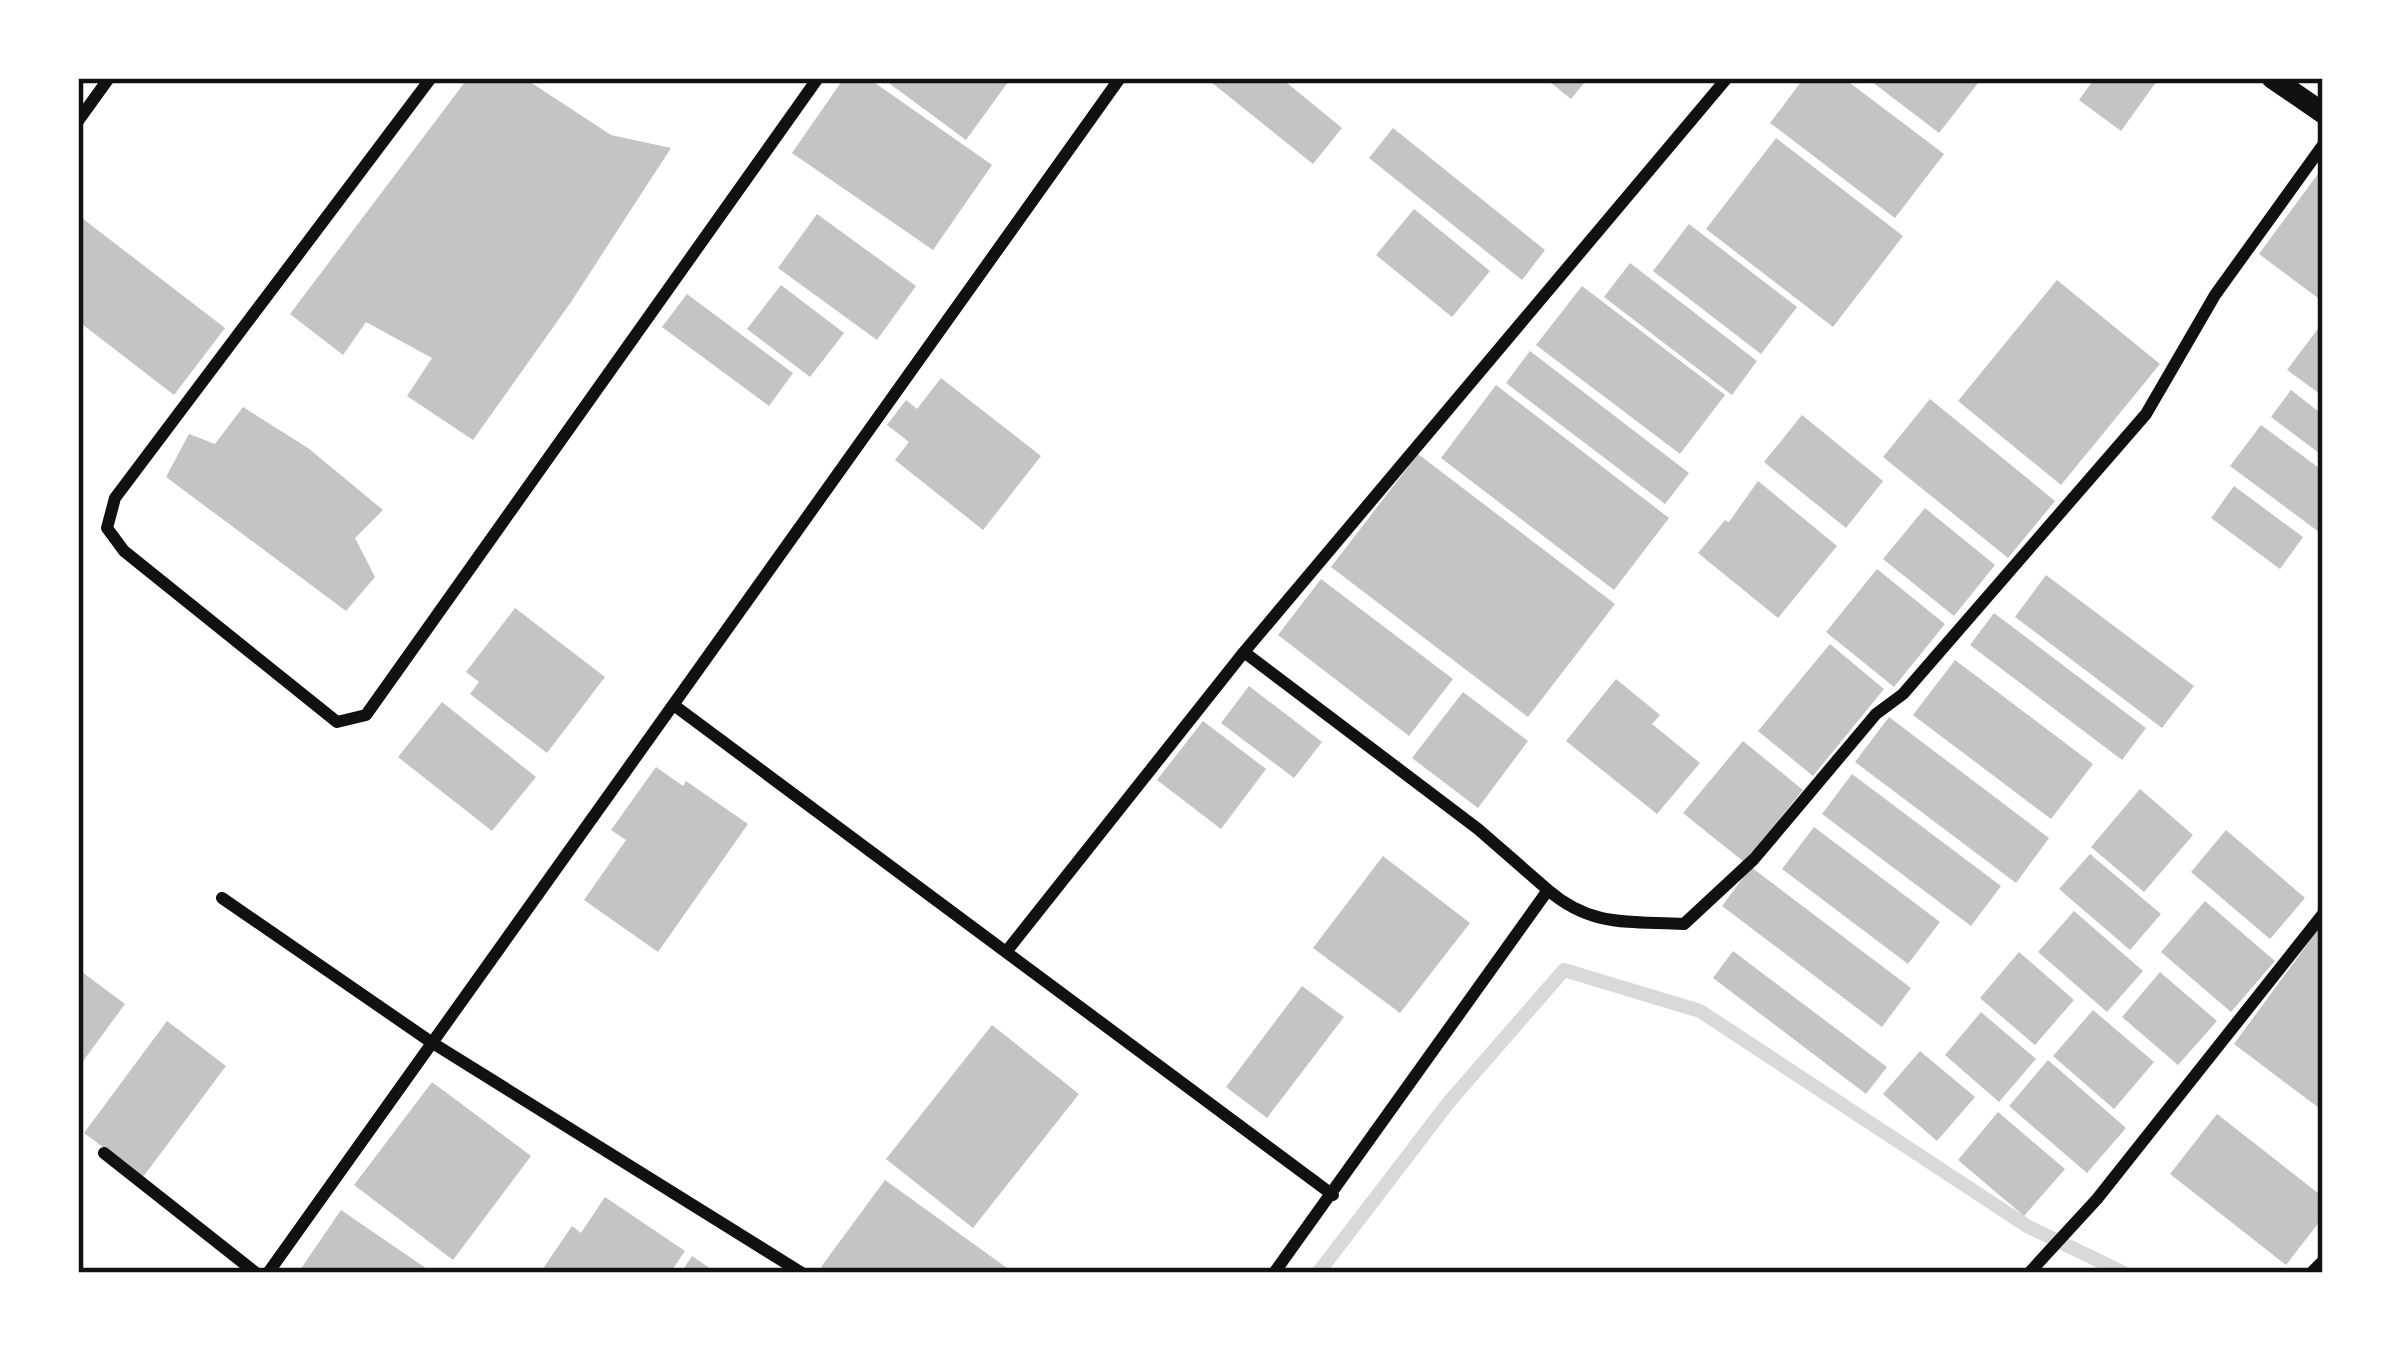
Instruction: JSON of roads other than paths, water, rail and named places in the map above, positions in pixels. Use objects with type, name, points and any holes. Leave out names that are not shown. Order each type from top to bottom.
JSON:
[{"type":"street","points":[[78,122],[110,78]]},
{"type":"street","points":[[431,78],[115,498],[107,528],[124,551],[337,722],[366,715],[818,78]]},
{"type":"street","points":[[268,1273],[1120,78]]},
{"type":"street","points":[[1006,952],[1244,652],[1726,78]]},
{"type":"street","points":[[2272,78],[2323,113]]},
{"type":"street","points":[[1244,652],[1478,830],[1565,905],[1607,922],[1684,924],[1754,859],[1876,714],[1903,694],[2146,414],[2215,295],[2323,145]]},
{"type":"street","points":[[675,706],[1333,1195]]},
{"type":"street","points":[[1274,1273],[1548,890]]},
{"type":"street","points":[[222,898],[430,1042],[802,1273]]},
{"type":"street","points":[[2029,1273],[2097,1199],[2323,914]]},
{"type":"street","points":[[104,1153],[256,1273]]},
{"type":"lane","points":[[2308,1273],[2323,1259]]},
{"type":"waterway","points":[[1318,1273],[1449,1102],[1564,970],[1700,1011],[2027,1226],[2124,1273]]}]
